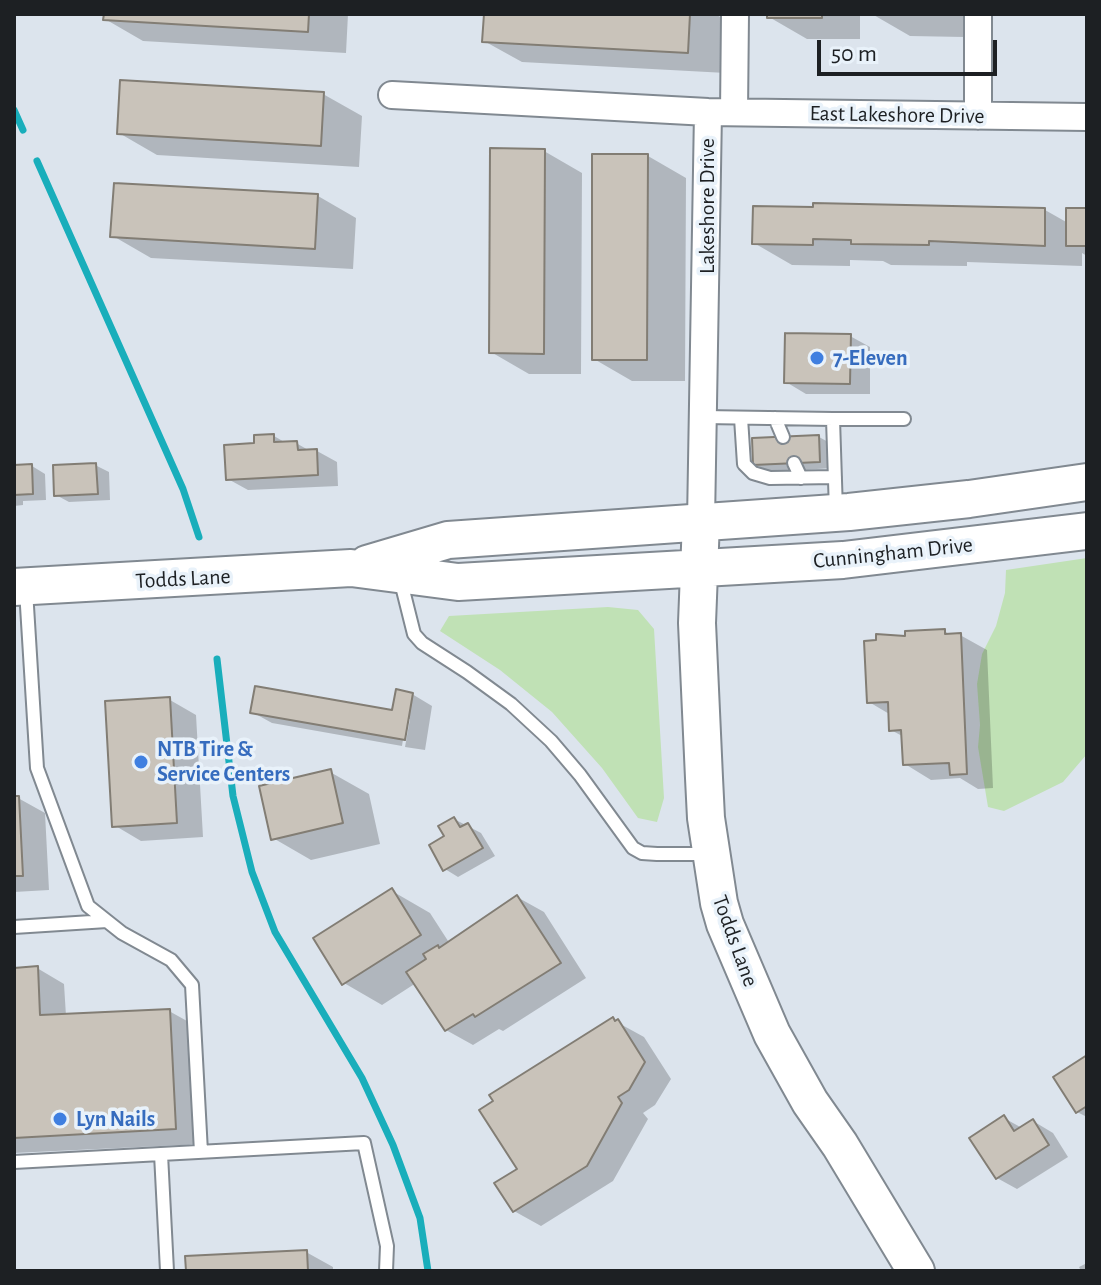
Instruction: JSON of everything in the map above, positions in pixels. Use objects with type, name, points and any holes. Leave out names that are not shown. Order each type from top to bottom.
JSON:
[{"type":"main road","name":"Cunningham Drive","points":[[701,521],[836,495],[915,506],[1087,482]]},
{"type":"main road","name":"Todds Lane","points":[[351,568],[448,540],[701,521],[697,623],[704,778],[710,854],[725,924],[772,1034],[810,1102],[840,1145],[916,1271]]},
{"type":"main road","name":"Cunningham Drive","points":[[698,568],[898,555],[1087,531]]},
{"type":"main road","name":"Todds Lane","points":[[20,587],[351,568],[458,582],[698,568]]},
{"type":"street","points":[[734,112],[735,14]]},
{"type":"street","points":[[978,14],[978,116]]},
{"type":"street","name":"Lakeshore Drive","points":[[392,95],[708,112],[701,521]]},
{"type":"street","name":"East Lakeshore Drive","points":[[708,112],[1087,117]]},
{"type":"lane","points":[[704,417],[904,419]]},
{"type":"lane","points":[[741,418],[744,464],[753,473],[770,478],[801,478],[836,495],[833,419]]},
{"type":"lane","points":[[775,418],[783,437]]},
{"type":"lane","points":[[794,463],[801,478]]},
{"type":"lane","points":[[400,574],[414,634],[422,643],[511,704],[551,741],[633,848],[642,853],[710,854]]},
{"type":"lane","points":[[20,587],[37,768],[88,906],[122,933],[171,960],[192,985],[201,1152]]},
{"type":"lane","points":[[14,927],[107,921]]},
{"type":"lane","points":[[14,1162],[364,1143],[387,1246],[386,1271]]},
{"type":"lane","points":[[161,1154],[167,1271]]},
{"type":"green space","points":[[1087,558],[1087,754],[1063,782],[1004,811],[988,807],[978,747],[977,684],[982,654],[996,626],[1005,593],[1006,570]]},
{"type":"green space","points":[[608,607],[638,610],[654,629],[664,798],[657,822],[638,818],[602,768],[552,712],[500,670],[440,631],[449,616]]},
{"type":"building","points":[[104,14],[309,14],[308,32],[103,20]]},
{"type":"building","points":[[484,14],[690,14],[688,53],[482,42]]},
{"type":"building","points":[[767,14],[822,14],[822,18],[767,18]]},
{"type":"building","points":[[120,80],[324,92],[321,146],[117,134]]},
{"type":"building","points":[[490,148],[545,149],[544,354],[489,353]]},
{"type":"building","points":[[592,154],[648,154],[647,360],[592,360]]},
{"type":"building","points":[[114,183],[318,194],[315,249],[110,237]]},
{"type":"building","points":[[813,203],[1045,208],[1045,246],[929,241],[929,245],[851,244],[851,240],[813,239],[813,245],[752,244],[753,206],[813,207]]},
{"type":"building","points":[[1066,208],[1087,208],[1087,246],[1066,246]]},
{"type":"building","name":"7-Eleven","points":[[785,333],[851,334],[850,384],[784,383]]},
{"type":"building","points":[[274,434],[274,442],[297,441],[298,450],[317,449],[318,475],[226,480],[224,445],[254,443],[254,435]]},
{"type":"building","points":[[819,435],[820,462],[753,465],[752,438]]},
{"type":"building","points":[[96,463],[98,494],[54,496],[53,465]]},
{"type":"building","points":[[32,464],[33,494],[14,495],[14,465]]},
{"type":"building","points":[[945,629],[945,634],[961,633],[967,774],[950,775],[949,763],[903,765],[901,730],[889,731],[888,702],[867,703],[864,641],[876,640],[876,634],[905,636],[905,631]]},
{"type":"building","points":[[255,686],[392,710],[396,689],[413,693],[405,740],[250,713]]},
{"type":"building","name":"NTB Tire & Service Centers","points":[[170,697],[177,823],[112,827],[105,701]]},
{"type":"building","points":[[331,769],[343,823],[271,840],[259,786]]},
{"type":"building","points":[[14,796],[19,796],[23,876],[14,876]]},
{"type":"building","points":[[454,817],[460,827],[468,823],[483,848],[443,871],[429,845],[444,836],[438,826]]},
{"type":"building","points":[[392,888],[421,935],[342,985],[313,938]]},
{"type":"building","points":[[517,895],[561,963],[475,1017],[473,1014],[445,1031],[406,972],[426,959],[423,954],[438,945],[439,948]]},
{"type":"building","points":[[38,966],[40,1015],[170,1009],[176,1129],[14,1138],[14,968]]},
{"type":"building","points":[[613,1017],[615,1021],[618,1019],[645,1062],[629,1090],[618,1097],[622,1103],[587,1166],[513,1212],[494,1183],[517,1169],[479,1110],[493,1101],[489,1095]]},
{"type":"building","points":[[1087,1055],[1087,1106],[1076,1113],[1053,1077]]},
{"type":"building","points":[[1004,1115],[1014,1131],[1033,1119],[1049,1145],[996,1179],[969,1138]]},
{"type":"building","points":[[307,1250],[308,1271],[186,1271],[185,1256]]},
{"type":"waterway","points":[[14,110],[23,130]]},
{"type":"waterway","points":[[37,161],[183,489],[199,537]]},
{"type":"waterway","points":[[217,659],[233,796],[252,872],[275,932],[362,1078],[393,1145],[420,1218],[428,1271]]},
{"type":"place","name":"7-Eleven","points":[[817,358]]},
{"type":"place","name":"NTB Tire & Service Centers","points":[[141,762]]},
{"type":"place","name":"Lyn Nails","points":[[60,1119]]}]
